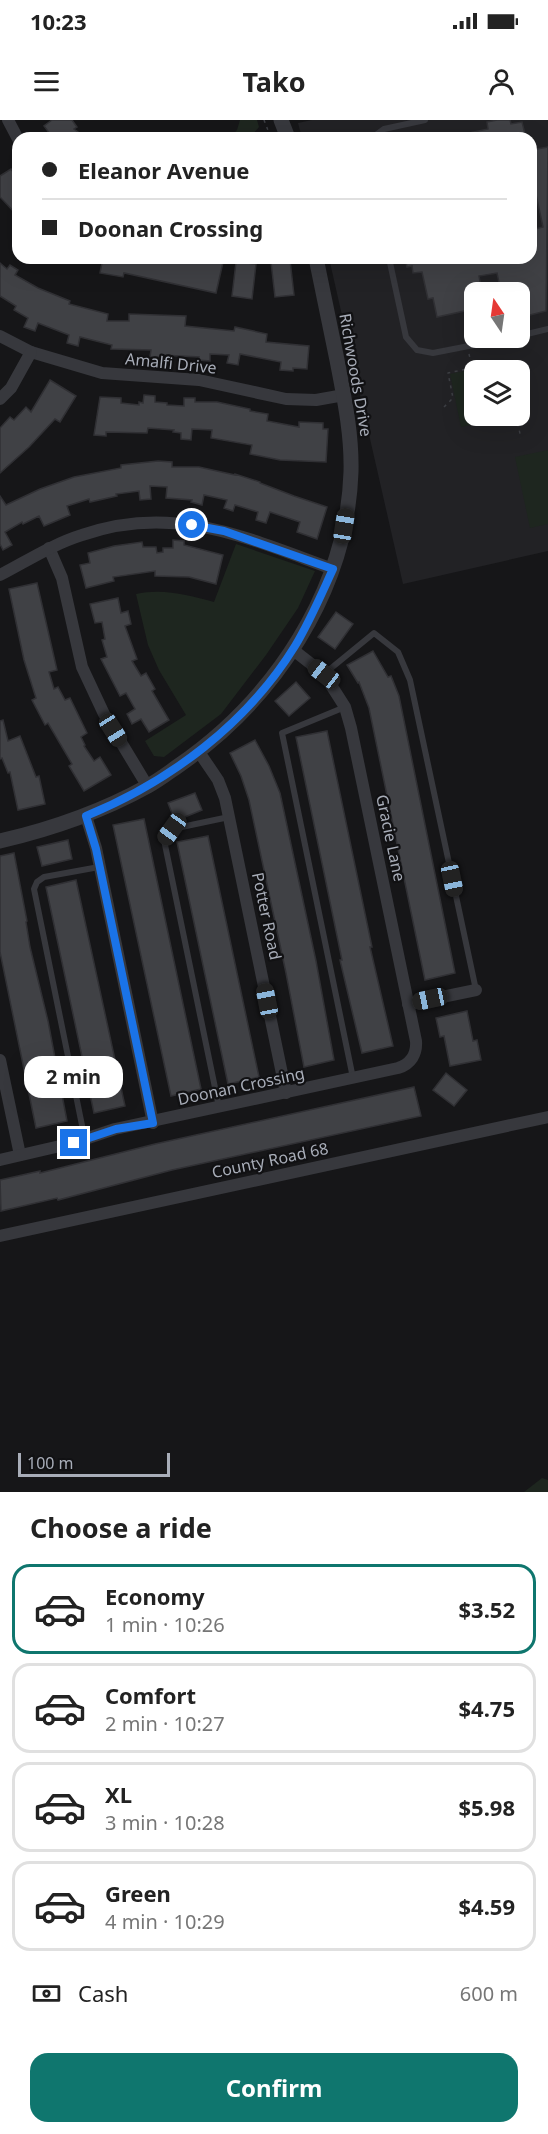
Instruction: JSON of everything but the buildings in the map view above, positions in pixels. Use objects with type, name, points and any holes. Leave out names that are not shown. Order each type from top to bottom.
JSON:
[{"type":"street","name":"Richwoods Drive","points":[[0,841],[86,816],[148,787],[199,752],[251,703],[292,650],[314,612],[333,569],[344,526],[351,480],[350,434],[344,395],[317,264]]},
{"type":"street","name":"Amalfi Drive","points":[[0,336],[31,352],[102,374],[199,380],[286,399],[315,400],[344,395]]},
{"type":"street","points":[[0,399],[11,388],[31,352]]},
{"type":"street","points":[[0,575],[49,548],[81,535],[112,526],[146,521],[176,522],[224,531],[333,569]]},
{"type":"street","points":[[49,548],[62,578],[82,667],[104,714],[148,787]]},
{"type":"street","name":"Gracie Lane","points":[[292,650],[324,674],[345,707],[416,1041],[414,1054]]},
{"type":"street","name":"Potter Road","points":[[199,752],[218,780],[230,817],[286,1093]]},
{"type":"street","points":[[86,816],[100,867],[153,1123]]},
{"type":"street","points":[[408,1004],[476,990]]},
{"type":"street","name":"Doonan Crossing","points":[[0,1160],[86,1140],[116,1129],[153,1123],[402,1067],[410,1062],[414,1054]]},
{"type":"street","points":[[0,1060],[20,1155]]},
{"type":"street","name":"County Road 68","points":[[0,1236],[548,1117]]},
{"type":"lane","points":[[380,132],[384,129],[425,120]]},
{"type":"lane","points":[[389,264],[406,337],[417,350],[433,353],[464,347]]},
{"type":"lane","points":[[530,333],[548,329]]},
{"type":"lane","points":[[324,674],[374,633],[398,652],[410,680],[476,990]]},
{"type":"lane","points":[[345,707],[282,734],[353,1078]]},
{"type":"lane","points":[[219,1108],[164,840],[172,829],[230,817]]},
{"type":"lane","points":[[86,1140],[34,889],[37,882],[44,877],[100,867]]},
{"type":"path","points":[[469,354],[470,360]]},
{"type":"path","points":[[444,407],[453,398],[448,373],[464,370]]},
{"type":"path","points":[[518,426],[521,438]]},
{"type":"shaded area","points":[[240,120],[257,120],[259,127],[255,132],[235,132]]},
{"type":"shaded area","points":[[312,120],[548,120],[548,551],[403,584],[330,264],[537,264],[537,132],[300,132],[298,123]]},
{"type":"shaded area","points":[[464,371],[464,426],[466,426],[461,427],[450,374]]},
{"type":"shaded area","points":[[548,450],[548,524],[530,528],[515,457]]},
{"type":"shaded area","points":[[236,544],[315,571],[298,608],[221,714],[164,757],[154,756],[145,741],[186,715],[159,670],[148,645],[136,594],[166,592],[214,602]]},
{"type":"shaded area","points":[[542,1478],[548,1480],[548,1492],[524,1492]]},
{"type":"route","points":[[74,1143],[116,1129],[153,1123],[96,849],[86,816],[148,787],[202,749],[251,703],[295,646],[314,612],[333,569],[224,531],[192,525]]}]
